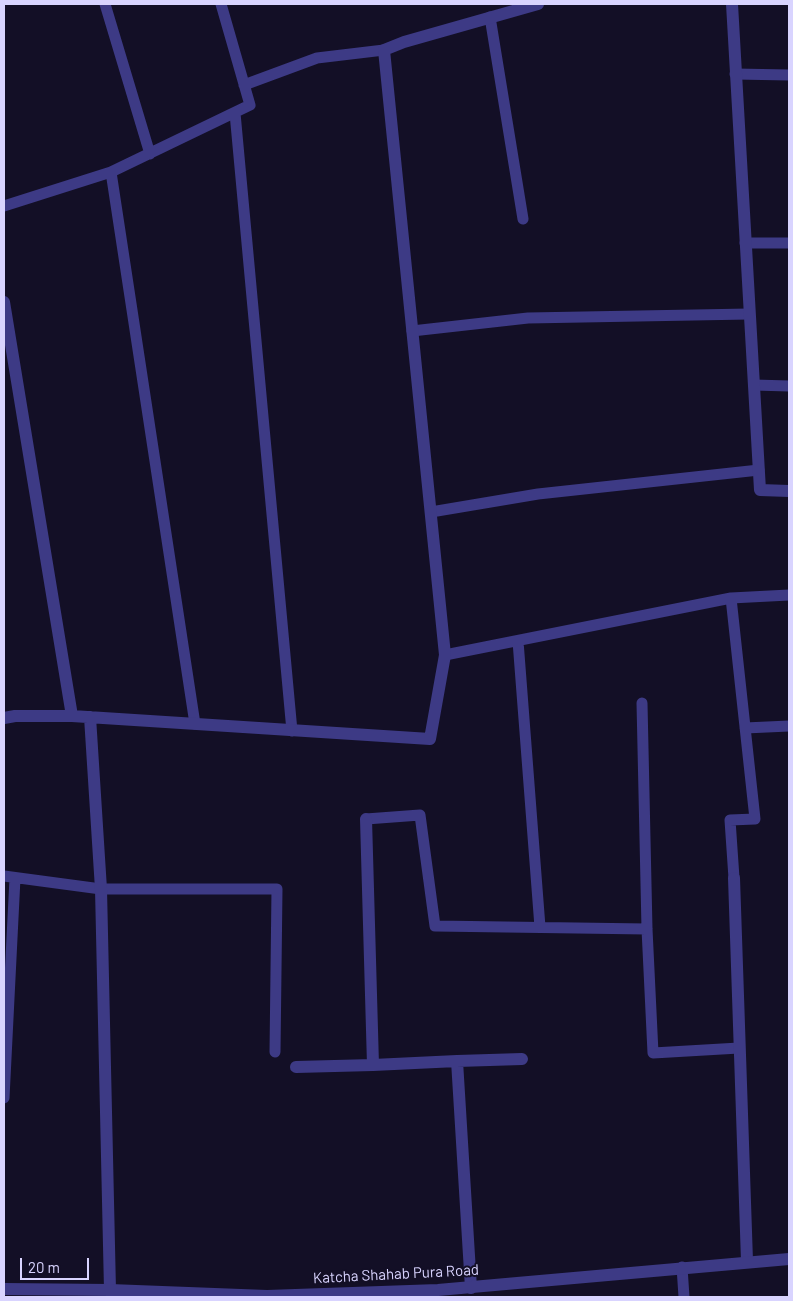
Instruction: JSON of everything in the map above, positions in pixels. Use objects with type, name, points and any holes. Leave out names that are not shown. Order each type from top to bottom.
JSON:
[{"type":"street","points":[[4,718],[72,716],[430,740],[445,655],[384,50],[404,42],[538,4]]},
{"type":"street","points":[[732,4],[760,490],[789,491]]},
{"type":"street","points":[[4,302],[72,716]]},
{"type":"street","points":[[90,717],[101,889],[109,1294]]},
{"type":"street","points":[[366,819],[373,1065]]},
{"type":"street","points":[[734,878],[746,1261]]},
{"type":"street","points":[[296,1067],[522,1059]]},
{"type":"street","points":[[457,1062],[471,1288]]},
{"type":"street","name":"Katcha Shahab Pura Road","points":[[4,1289],[109,1294],[267,1296],[438,1294],[471,1288],[746,1261],[789,1259]]},
{"type":"lane","points":[[105,4],[150,154]]},
{"type":"lane","points":[[4,206],[111,172],[250,105],[221,4]]},
{"type":"lane","points":[[490,17],[523,219]]},
{"type":"lane","points":[[244,85],[317,58],[384,50]]},
{"type":"lane","points":[[735,74],[789,75]]},
{"type":"lane","points":[[235,113],[292,731]]},
{"type":"lane","points":[[111,172],[195,724]]},
{"type":"lane","points":[[745,243],[789,243]]},
{"type":"lane","points":[[412,331],[528,318],[749,314]]},
{"type":"lane","points":[[754,385],[789,386]]},
{"type":"lane","points":[[431,512],[538,494],[759,470]]},
{"type":"lane","points":[[445,655],[731,598],[789,595]]},
{"type":"lane","points":[[731,598],[754,819],[730,820],[734,878]]},
{"type":"lane","points":[[518,640],[540,927]]},
{"type":"lane","points":[[642,703],[647,929],[653,1053],[739,1048]]},
{"type":"lane","points":[[745,728],[789,726]]},
{"type":"lane","points":[[366,819],[420,815],[435,926],[647,929]]},
{"type":"lane","points":[[4,1098],[9,877],[101,889],[277,889],[275,1052]]},
{"type":"lane","points":[[682,1267],[684,1297]]}]
